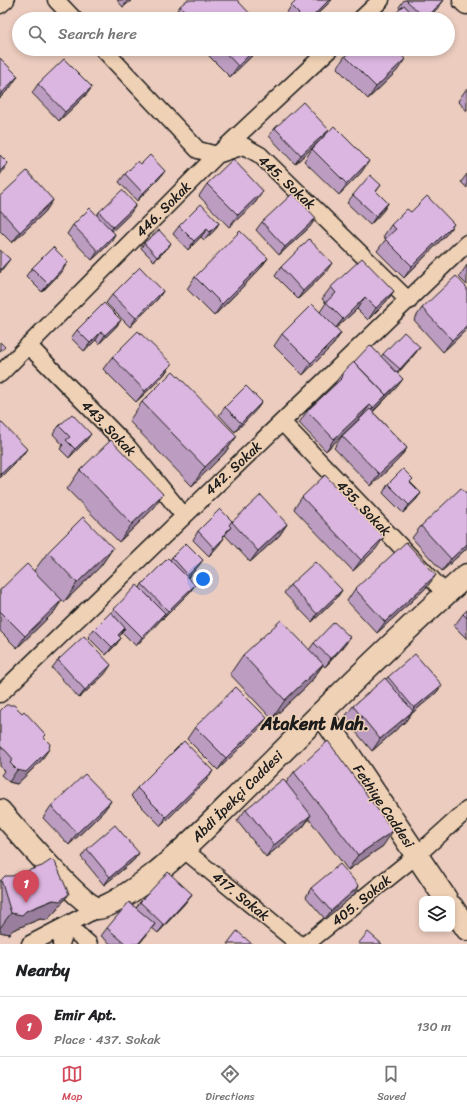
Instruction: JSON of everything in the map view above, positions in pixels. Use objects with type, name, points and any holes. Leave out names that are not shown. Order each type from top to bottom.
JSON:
[{"type":"street","points":[[0,6],[6,0]]},
{"type":"street","points":[[56,0],[67,12]]},
{"type":"street","points":[[368,12],[381,0]]},
{"type":"street","points":[[464,0],[467,3]]},
{"type":"street","points":[[110,56],[198,150],[216,155]]},
{"type":"street","name":"446. Sokak","points":[[0,374],[216,155],[322,56]]},
{"type":"street","name":"445. Sokak","points":[[216,155],[244,146],[260,155],[409,300]]},
{"type":"street","name":"442. Sokak","points":[[0,694],[467,243]]},
{"type":"street","name":"443. Sokak","points":[[28,345],[128,447],[184,516]]},
{"type":"street","name":"435. Sokak","points":[[282,422],[446,594]]},
{"type":"street","name":"Abdi İpekçi Caddesi","points":[[99,908],[108,906],[151,877],[183,849],[321,713],[446,594],[467,576]]},
{"type":"street","name":"Fethiye Caddesi","points":[[321,713],[444,896]]},
{"type":"street","name":"405. Sokak","points":[[306,944],[417,855],[467,810]]},
{"type":"street","points":[[0,811],[52,868],[89,904],[99,908]]},
{"type":"street","name":"417. Sokak","points":[[183,849],[299,944]]},
{"type":"street","points":[[30,944],[99,908]]},
{"type":"street","points":[[455,911],[467,929]]},
{"type":"street","points":[[61,944],[67,925]]},
{"type":"street","points":[[67,925],[89,944]]},
{"type":"building","points":[[187,0],[237,0],[248,12],[186,12],[180,6]]},
{"type":"building","points":[[297,0],[329,0],[317,12],[297,12],[291,6]]},
{"type":"building","points":[[406,0],[443,0],[432,12],[419,12]]},
{"type":"building","points":[[404,5],[410,12],[397,12]]},
{"type":"building","points":[[229,56],[248,56],[238,66]]},
{"type":"building","points":[[345,56],[402,56],[405,59],[376,87]]},
{"type":"building","points":[[0,58],[18,76],[0,95]]},
{"type":"building","points":[[64,59],[92,87],[65,112],[38,84]]},
{"type":"building","points":[[303,102],[329,130],[301,155],[275,128]]},
{"type":"building","points":[[334,126],[369,161],[347,184],[312,149]]},
{"type":"building","points":[[0,155],[8,163],[0,171]]},
{"type":"building","points":[[150,155],[165,171],[143,193],[125,174],[138,161],[141,164]]},
{"type":"building","points":[[233,159],[263,191],[238,215],[207,184]]},
{"type":"building","points":[[27,171],[53,200],[20,232],[0,210],[0,196]]},
{"type":"building","points":[[370,175],[381,185],[376,191],[388,203],[376,216],[353,195]]},
{"type":"building","points":[[122,190],[136,205],[113,227],[99,212]]},
{"type":"building","points":[[293,193],[316,218],[285,247],[262,222]]},
{"type":"building","points":[[427,196],[454,224],[412,266],[385,239],[396,229],[391,225],[407,209],[411,212]]},
{"type":"building","points":[[201,204],[219,223],[210,232],[207,229],[194,241],[179,226]]},
{"type":"building","points":[[90,208],[115,234],[98,251],[73,225]]},
{"type":"building","points":[[159,230],[171,243],[157,257],[144,243]]},
{"type":"building","points":[[240,231],[268,258],[222,304],[195,277]]},
{"type":"building","points":[[309,239],[332,263],[303,291],[281,267]]},
{"type":"building","points":[[53,247],[68,262],[48,284],[32,268]]},
{"type":"building","points":[[0,250],[10,259],[0,270]]},
{"type":"building","points":[[362,258],[394,291],[376,308],[365,297],[343,319],[326,302],[336,293],[331,287]]},
{"type":"building","points":[[140,267],[163,291],[136,318],[112,295]]},
{"type":"building","points":[[456,276],[467,288],[467,325],[452,340],[422,308]]},
{"type":"building","points":[[104,303],[121,320],[105,335],[101,332],[90,343],[77,330]]},
{"type":"building","points":[[312,304],[341,333],[311,363],[282,334]]},
{"type":"building","points":[[138,331],[172,364],[145,391],[112,357]]},
{"type":"building","points":[[404,332],[420,347],[400,369],[383,354]]},
{"type":"building","points":[[0,342],[5,347],[0,351]]},
{"type":"building","points":[[370,345],[403,379],[385,396],[386,395],[354,362]]},
{"type":"building","points":[[354,362],[386,395],[373,408],[370,405],[334,439],[307,411],[342,378],[344,371]]},
{"type":"building","points":[[173,371],[237,436],[205,467],[142,402]]},
{"type":"building","points":[[246,386],[262,402],[241,423],[225,407]]},
{"type":"building","points":[[370,409],[407,448],[379,474],[342,436]]},
{"type":"building","points":[[72,414],[91,434],[75,449],[66,440],[70,437],[59,426]]},
{"type":"building","points":[[0,421],[27,449],[1,474],[0,473]]},
{"type":"building","points":[[111,440],[163,494],[132,524],[80,470]]},
{"type":"building","points":[[403,469],[413,479],[410,482],[421,493],[409,505],[388,484]]},
{"type":"building","points":[[325,475],[384,537],[361,560],[302,497]]},
{"type":"building","points":[[461,488],[467,494],[467,544],[451,559],[421,526]]},
{"type":"building","points":[[261,495],[287,524],[258,551],[232,522]]},
{"type":"building","points":[[220,509],[232,521],[229,525],[231,527],[222,536],[224,538],[214,548],[198,531]]},
{"type":"building","points":[[83,517],[113,548],[77,583],[48,552]]},
{"type":"building","points":[[406,542],[436,575],[385,622],[355,589]]},
{"type":"building","points":[[186,543],[203,560],[188,575],[172,557]]},
{"type":"building","points":[[168,558],[195,585],[168,611],[142,584]]},
{"type":"building","points":[[315,562],[342,590],[317,614],[290,585]]},
{"type":"building","points":[[27,564],[62,600],[25,636],[0,611],[0,590]]},
{"type":"building","points":[[137,585],[165,613],[142,637],[114,609]]},
{"type":"building","points":[[467,610],[467,618],[463,614]]},
{"type":"building","points":[[111,612],[125,628],[118,635],[121,638],[112,647],[94,629]]},
{"type":"building","points":[[281,620],[323,664],[285,700],[243,655]]},
{"type":"building","points":[[334,622],[350,637],[331,659],[314,643]]},
{"type":"building","points":[[84,636],[111,665],[85,690],[58,660]]},
{"type":"building","points":[[415,654],[442,685],[414,708],[388,677]]},
{"type":"building","points":[[385,678],[413,711],[380,739],[353,706]]},
{"type":"building","points":[[236,687],[267,718],[226,758],[195,727]]},
{"type":"building","points":[[6,705],[14,705],[22,713],[24,711],[46,735],[43,737],[50,744],[49,749],[26,772],[17,770],[10,763],[13,759],[0,746],[0,711]]},
{"type":"building","points":[[184,741],[213,771],[166,817],[137,788]]},
{"type":"building","points":[[328,741],[393,831],[358,855],[294,772]]},
{"type":"building","points":[[85,774],[111,801],[77,833],[51,806]]},
{"type":"building","points":[[283,779],[311,815],[274,845],[246,809]]},
{"type":"building","points":[[115,825],[139,853],[110,877],[87,849]]},
{"type":"building","points":[[51,860],[55,862],[69,894],[60,901],[53,900],[26,911],[22,915],[11,913],[1,880],[5,876],[12,876],[42,866]]},
{"type":"building","points":[[340,864],[359,886],[331,911],[311,888]]},
{"type":"building","points":[[168,872],[192,894],[164,925],[140,902]]},
{"type":"building","points":[[129,902],[155,924],[138,944],[126,944],[107,928]]},
{"type":"building","points":[[237,931],[252,944],[227,944]]},
{"type":"building","points":[[368,932],[382,944],[358,944]]},
{"type":"place","name":"Emir Apt.","points":[[26,903]]},
{"type":"district","name":"Atakent Mah.","points":[[315,724]]}]
